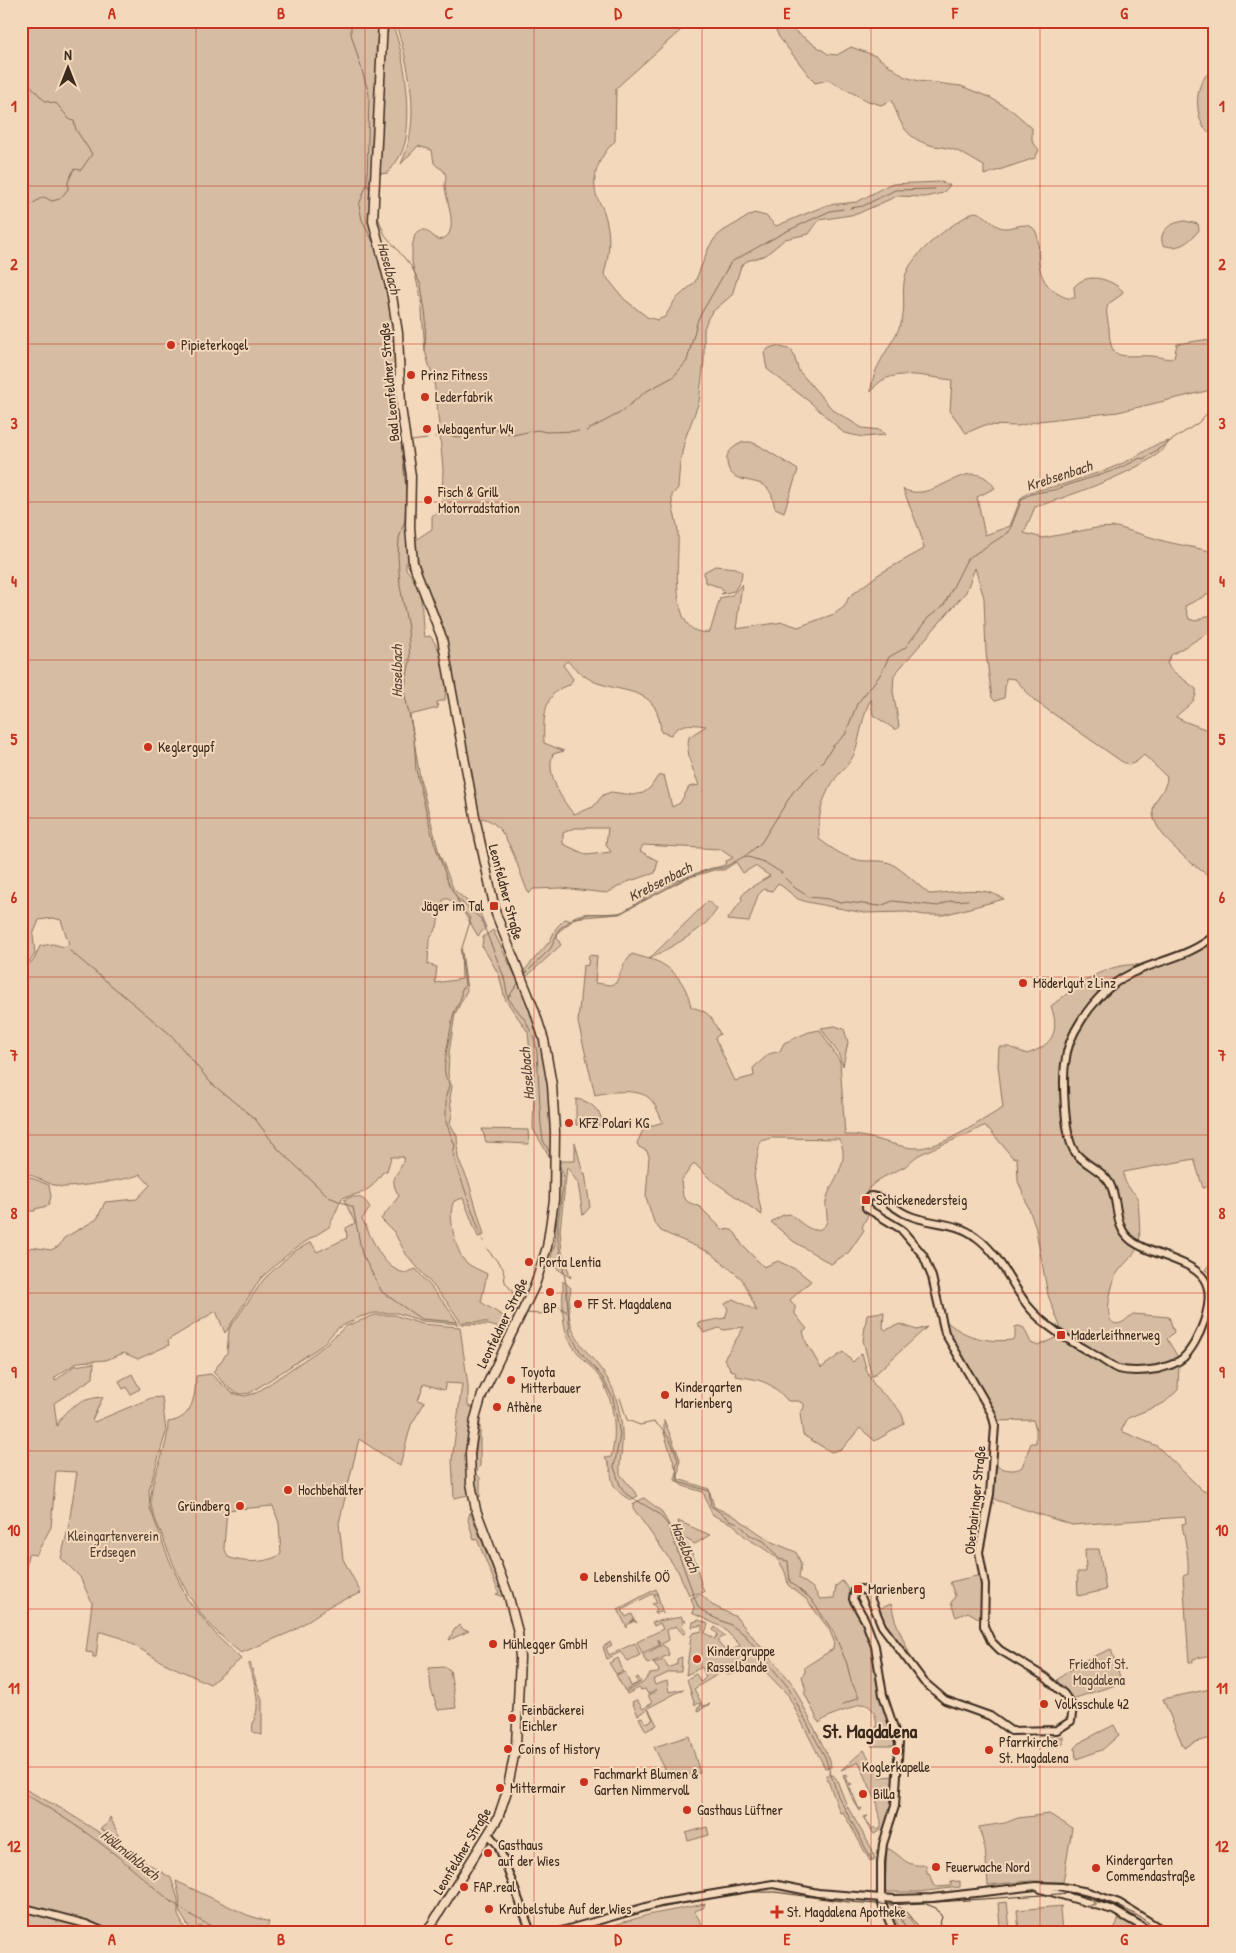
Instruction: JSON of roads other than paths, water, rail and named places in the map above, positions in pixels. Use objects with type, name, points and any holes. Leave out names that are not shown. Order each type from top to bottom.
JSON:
[{"type":"main road","name":"Bad Leonfeldner Straße","points":[[383,21],[373,221],[391,290],[398,333],[401,407],[411,476],[410,527],[412,558],[419,583],[437,621],[444,648]]},
{"type":"main road","name":"Leonfeldner Straße","points":[[427,1932],[489,1835],[502,1809],[516,1746],[520,1645],[512,1605],[476,1510],[470,1475],[471,1444],[475,1419],[485,1387],[531,1293],[545,1256],[552,1219],[555,1162],[555,1122],[549,1066],[542,1033],[523,982],[504,940],[492,898],[444,648]]},
{"type":"street","name":"Oberbairinger Straße","points":[[880,1899],[883,1844],[894,1811],[899,1744],[883,1695],[875,1646],[865,1620],[853,1599],[855,1590],[861,1589],[868,1593],[882,1626],[931,1689],[945,1700],[983,1713],[1015,1732],[1062,1728],[1071,1721],[1073,1710],[1069,1700],[1051,1681],[994,1646],[984,1625],[985,1585],[980,1548],[990,1494],[994,1420],[975,1382],[944,1333],[932,1277],[923,1255],[901,1229],[866,1208],[866,1200],[870,1196],[877,1196],[913,1217],[957,1226],[970,1232],[988,1248],[1042,1322],[1115,1368],[1133,1370],[1154,1369],[1180,1360],[1192,1346],[1208,1310],[1210,1302],[1207,1286],[1199,1273],[1139,1246],[1121,1228],[1117,1202],[1110,1183],[1098,1169],[1075,1153],[1068,1136],[1065,1062],[1069,1045],[1076,1029],[1106,990],[1131,974],[1196,948],[1215,935]]},
{"type":"street","points":[[489,1835],[498,1845],[531,1932]]},
{"type":"street","points":[[558,1932],[660,1903],[709,1893],[775,1884],[832,1895],[880,1899],[925,1898],[1022,1888],[1088,1892],[1120,1903],[1166,1932]]},
{"type":"street","points":[[1061,1890],[1113,1910],[1152,1932]]},
{"type":"street","points":[[880,1899],[894,1932]]},
{"type":"street","points":[[21,1907],[86,1924],[105,1932]]},
{"type":"waterway","name":"Haselbach","points":[[351,21],[351,34],[369,94],[367,184],[359,205],[362,220],[374,244],[389,298]]},
{"type":"waterway","name":"Höllmühlbach","points":[[21,75],[45,101],[57,104],[70,120],[74,121],[76,130],[92,154],[81,170],[74,169],[68,182],[68,189],[60,199],[52,201],[44,197],[28,205],[26,208]]},
{"type":"waterway","name":"Haselbach","points":[[368,185],[370,206]]},
{"type":"waterway","points":[[850,208],[863,206],[895,190],[935,189]]},
{"type":"waterway","points":[[586,431],[620,413],[645,392],[673,377],[687,361],[698,319],[731,262],[785,232],[830,211],[843,209]]},
{"type":"waterway","name":"Höllmühlbach","points":[[21,238],[27,226],[25,213]]},
{"type":"waterway","name":"Haselbach","points":[[377,215],[385,235],[411,266],[421,285],[426,318],[425,351]]},
{"type":"waterway","name":"Haselbach","points":[[397,401],[406,489],[405,520],[399,538],[398,555],[400,586],[408,628],[410,661],[404,691],[414,737],[416,770],[433,839],[449,885],[457,898],[481,919],[504,977],[508,998],[525,1020],[534,1038],[537,1052],[543,1140],[551,1155]]},
{"type":"waterway","name":"Krebsenbach","points":[[821,764],[833,746],[845,735],[857,704],[880,675],[889,657],[905,648],[928,618],[944,605],[967,559],[1009,532],[1022,499],[1031,494],[1055,490],[1111,471],[1140,458],[1143,459],[1198,423],[1214,406]]},
{"type":"waterway","points":[[435,437],[445,434],[460,438],[480,429],[493,428],[513,435],[537,430],[546,432],[579,431]]},
{"type":"waterway","points":[[411,441],[427,439]]},
{"type":"waterway","name":"Krebsenbach","points":[[525,974],[551,948],[559,929],[573,919],[588,914],[621,913],[687,877],[712,868],[723,868],[745,856],[761,843],[793,792],[817,768]]},
{"type":"waterway","points":[[745,856],[764,862],[782,873]]},
{"type":"waterway","points":[[785,878],[795,888],[809,897],[829,899],[840,903],[880,906],[893,901],[938,906],[950,901],[968,900]]},
{"type":"waterway","points":[[457,899],[461,908],[469,917],[470,922],[461,951],[465,985],[461,991],[461,997],[453,1016],[445,1062],[445,1075],[449,1085],[446,1096],[446,1122],[455,1146],[453,1153],[455,1162],[483,1241]]},
{"type":"waterway","points":[[70,951],[171,1035],[211,1083],[255,1119],[278,1149],[329,1197],[353,1207],[362,1254],[382,1292],[421,1319],[457,1322]]},
{"type":"waterway","name":"Krebsenbach","points":[[508,998],[519,982]]},
{"type":"waterway","name":"Haselbach","points":[[559,1164],[564,1177],[558,1222],[558,1240],[566,1284],[570,1334],[580,1351],[602,1377],[613,1398],[620,1435],[614,1467],[620,1485],[626,1494],[658,1513],[668,1525],[698,1607],[708,1615],[731,1625],[745,1635],[788,1687],[825,1757],[838,1796],[872,1860]]},
{"type":"waterway","points":[[487,1249],[503,1268],[505,1282],[512,1291],[514,1300],[520,1305]]},
{"type":"waterway","points":[[527,1313],[540,1314],[558,1306],[567,1312]]},
{"type":"waterway","points":[[463,1322],[488,1322]]},
{"type":"waterway","points":[[620,1398],[627,1420],[640,1425],[654,1422],[666,1434],[678,1460],[676,1466],[678,1482],[709,1491],[711,1506],[730,1520],[738,1523],[750,1535],[764,1541],[779,1559],[788,1561],[790,1582],[811,1599],[834,1633],[847,1664],[851,1681],[859,1697],[842,1705]]},
{"type":"waterway","name":"Höllmühlbach","points":[[21,1792],[58,1814],[94,1839],[181,1909],[210,1926],[226,1932]]},
{"type":"waterway","name":"Haselbach","points":[[898,1913],[908,1932]]},
{"type":"tram line","points":[[572,1932],[649,1910],[746,1892],[775,1892],[849,1902],[892,1905],[1073,1893],[1097,1898],[1120,1906],[1161,1932]]},
{"type":"tram line","points":[[896,1907],[906,1912],[919,1928],[930,1932],[939,1926],[942,1917],[936,1908],[926,1904]]},
{"type":"place","name":"Pipieterkogel","points":[[171,345]]},
{"type":"place","name":"Prinz Fitness","points":[[411,375]]},
{"type":"place","name":"Lederfabrik","points":[[425,397]]},
{"type":"place","name":"Webagentur W4","points":[[427,429]]},
{"type":"place","name":"Fisch & Grill Motorradstation","points":[[428,500]]},
{"type":"place","name":"Keglergupf","points":[[148,747]]},
{"type":"place","name":"Jäger im Tal","points":[[494,906]]},
{"type":"place","name":"Möderlgut z'Linz","points":[[1023,983]]},
{"type":"place","name":"KFZ Polari KG","points":[[569,1123]]},
{"type":"place","name":"Schickenedersteig","points":[[866,1200]]},
{"type":"place","name":"Porta Lentia","points":[[529,1262]]},
{"type":"place","name":"BP","points":[[550,1292]]},
{"type":"place","name":"FF St. Magdalena","points":[[578,1304]]},
{"type":"place","name":"Maderleithnerweg","points":[[1061,1335]]},
{"type":"place","name":"Toyota Mitterbauer","points":[[511,1380]]},
{"type":"place","name":"Kindergarten Marienberg","points":[[665,1395]]},
{"type":"place","name":"Athène","points":[[497,1407]]},
{"type":"place","name":"Hochbehälter","points":[[288,1490]]},
{"type":"place","name":"Gründberg","points":[[240,1506]]},
{"type":"place","name":"Lebenshilfe OÖ","points":[[584,1577]]},
{"type":"place","name":"Marienberg","points":[[858,1589]]},
{"type":"place","name":"Mühlegger GmbH","points":[[493,1644]]},
{"type":"place","name":"Kindergruppe Rasselbande","points":[[697,1659]]},
{"type":"place","name":"Volksschule 42","points":[[1044,1704]]},
{"type":"place","name":"Feinbäckerei Eichler","points":[[512,1718]]},
{"type":"place","name":"Coins of History","points":[[508,1749]]},
{"type":"place","name":"Pfarrkirche St. Magdalena","points":[[989,1750]]},
{"type":"place","name":"Koglerkapelle","points":[[896,1751]]},
{"type":"place","name":"Fachmarkt Blumen & Garten Nimmervoll","points":[[584,1782]]},
{"type":"place","name":"Mittermair","points":[[500,1788]]},
{"type":"place","name":"Billa","points":[[863,1794]]},
{"type":"place","name":"Gasthaus Lüftner","points":[[687,1810]]},
{"type":"place","name":"Gasthaus auf der Wies","points":[[488,1853]]},
{"type":"place","name":"Feuerwache Nord","points":[[936,1867]]},
{"type":"place","name":"Kindergarten Commendastraße","points":[[1096,1868]]},
{"type":"place","name":"FAP.real","points":[[464,1887]]},
{"type":"place","name":"Krabbelstube Auf der Wies","points":[[489,1909]]},
{"type":"place","name":"St. Magdalena Apotheke","points":[[777,1912]]},
{"type":"district","name":"St. Magdalena","points":[[870,1731]]},
{"type":"park label","name":"Kleingartenverein Erdsegen","points":[[113,1544]]},
{"type":"park label","name":"Friedhof St. Magdalena","points":[[1099,1672]]}]
